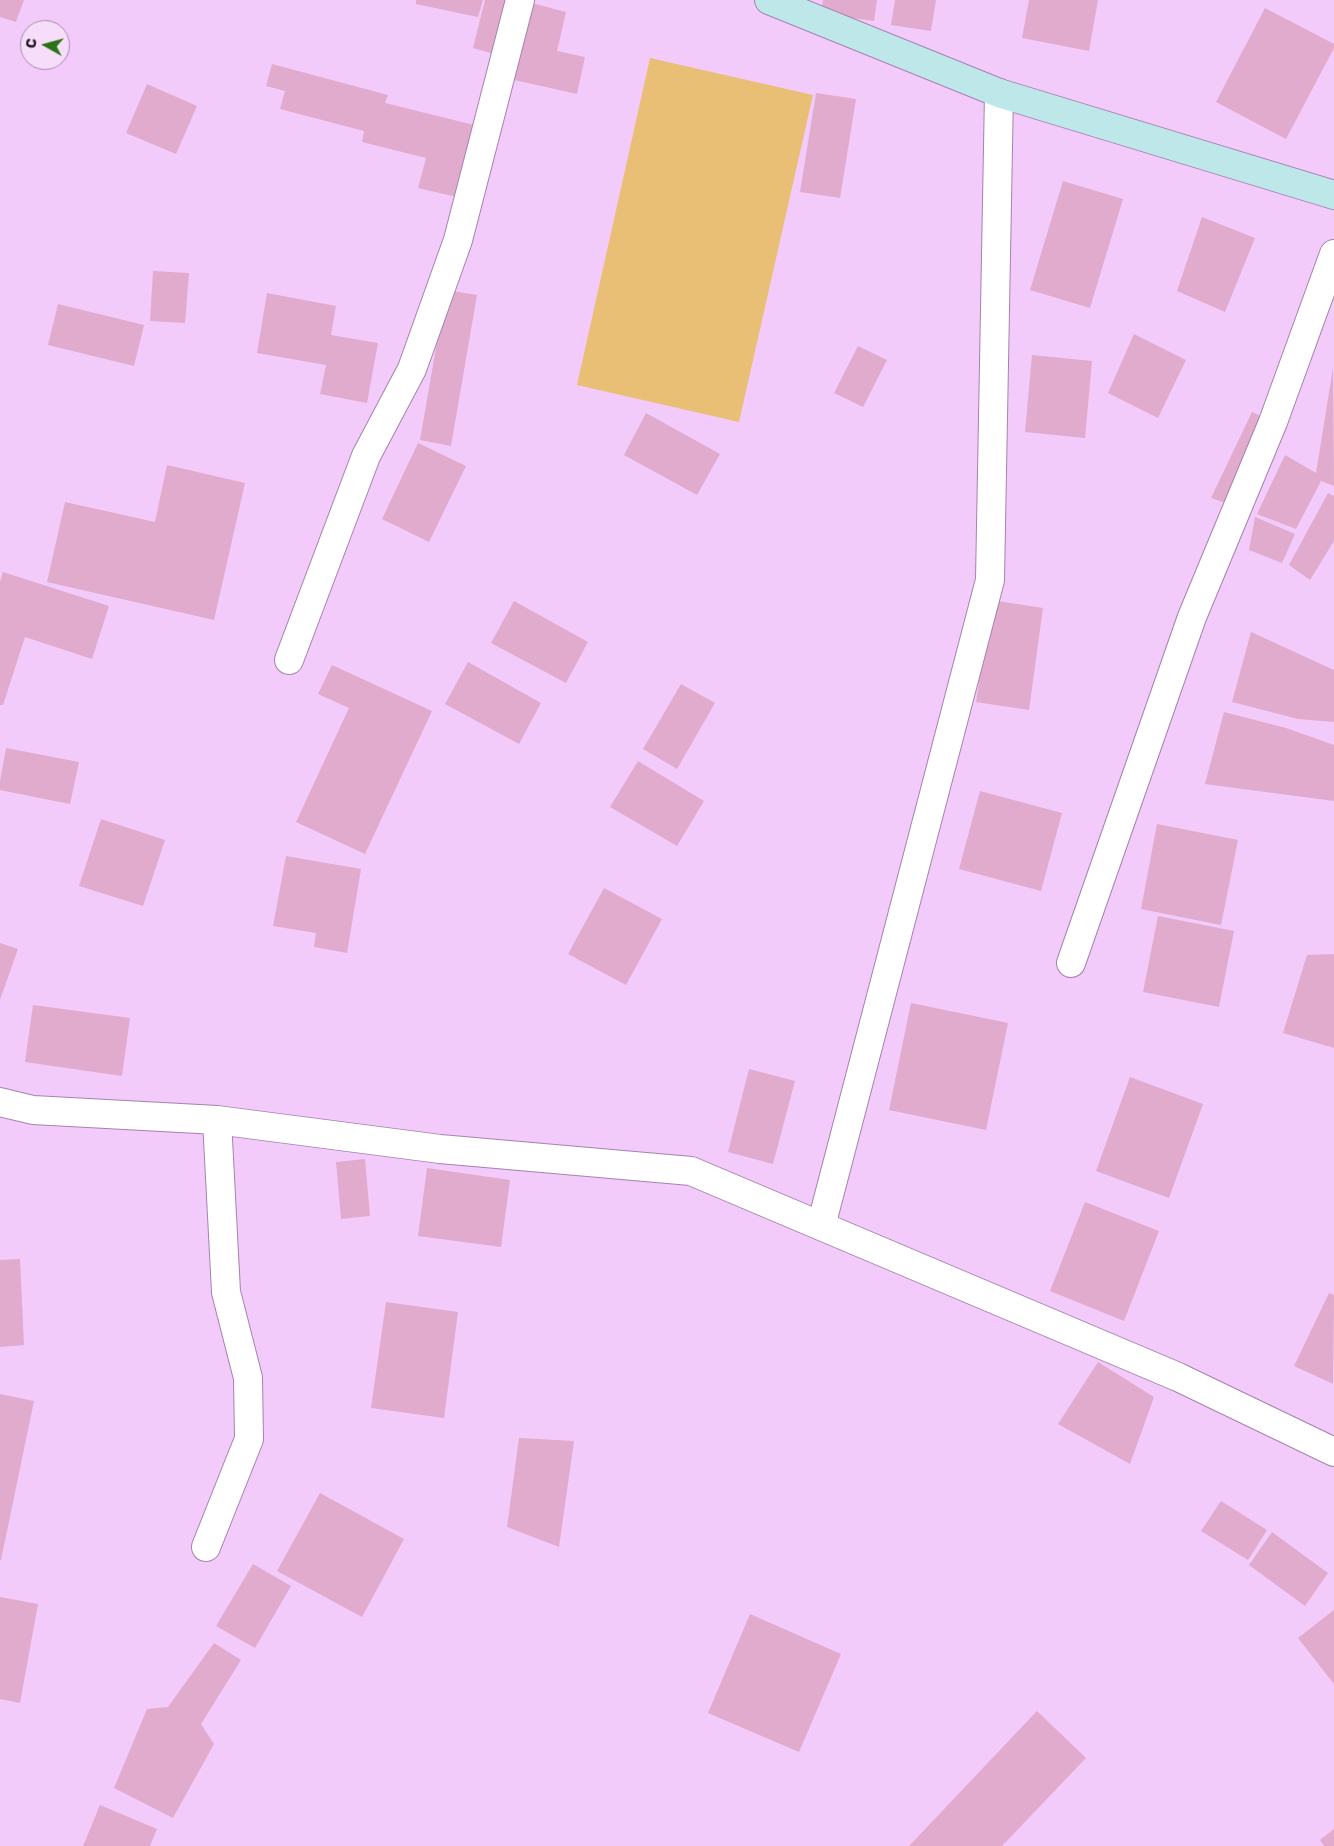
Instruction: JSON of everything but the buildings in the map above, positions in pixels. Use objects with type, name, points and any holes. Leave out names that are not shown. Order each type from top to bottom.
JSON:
[{"type":"street","points":[[289,660],[366,456],[412,369],[458,240],[520,0]]},
{"type":"street","points":[[770,0],[999,93],[1334,195]]},
{"type":"street","points":[[821,1226],[990,580],[999,93]]},
{"type":"street","points":[[1071,963],[1192,617],[1273,422],[1334,254]]},
{"type":"street","points":[[0,1102],[33,1110],[218,1120],[440,1149],[691,1171],[1178,1377],[1334,1452]]},
{"type":"street","points":[[206,1547],[249,1439],[248,1378],[226,1292],[218,1120]]},
{"type":"shaded area","points":[[650,58],[813,95],[739,422],[577,385]]}]
